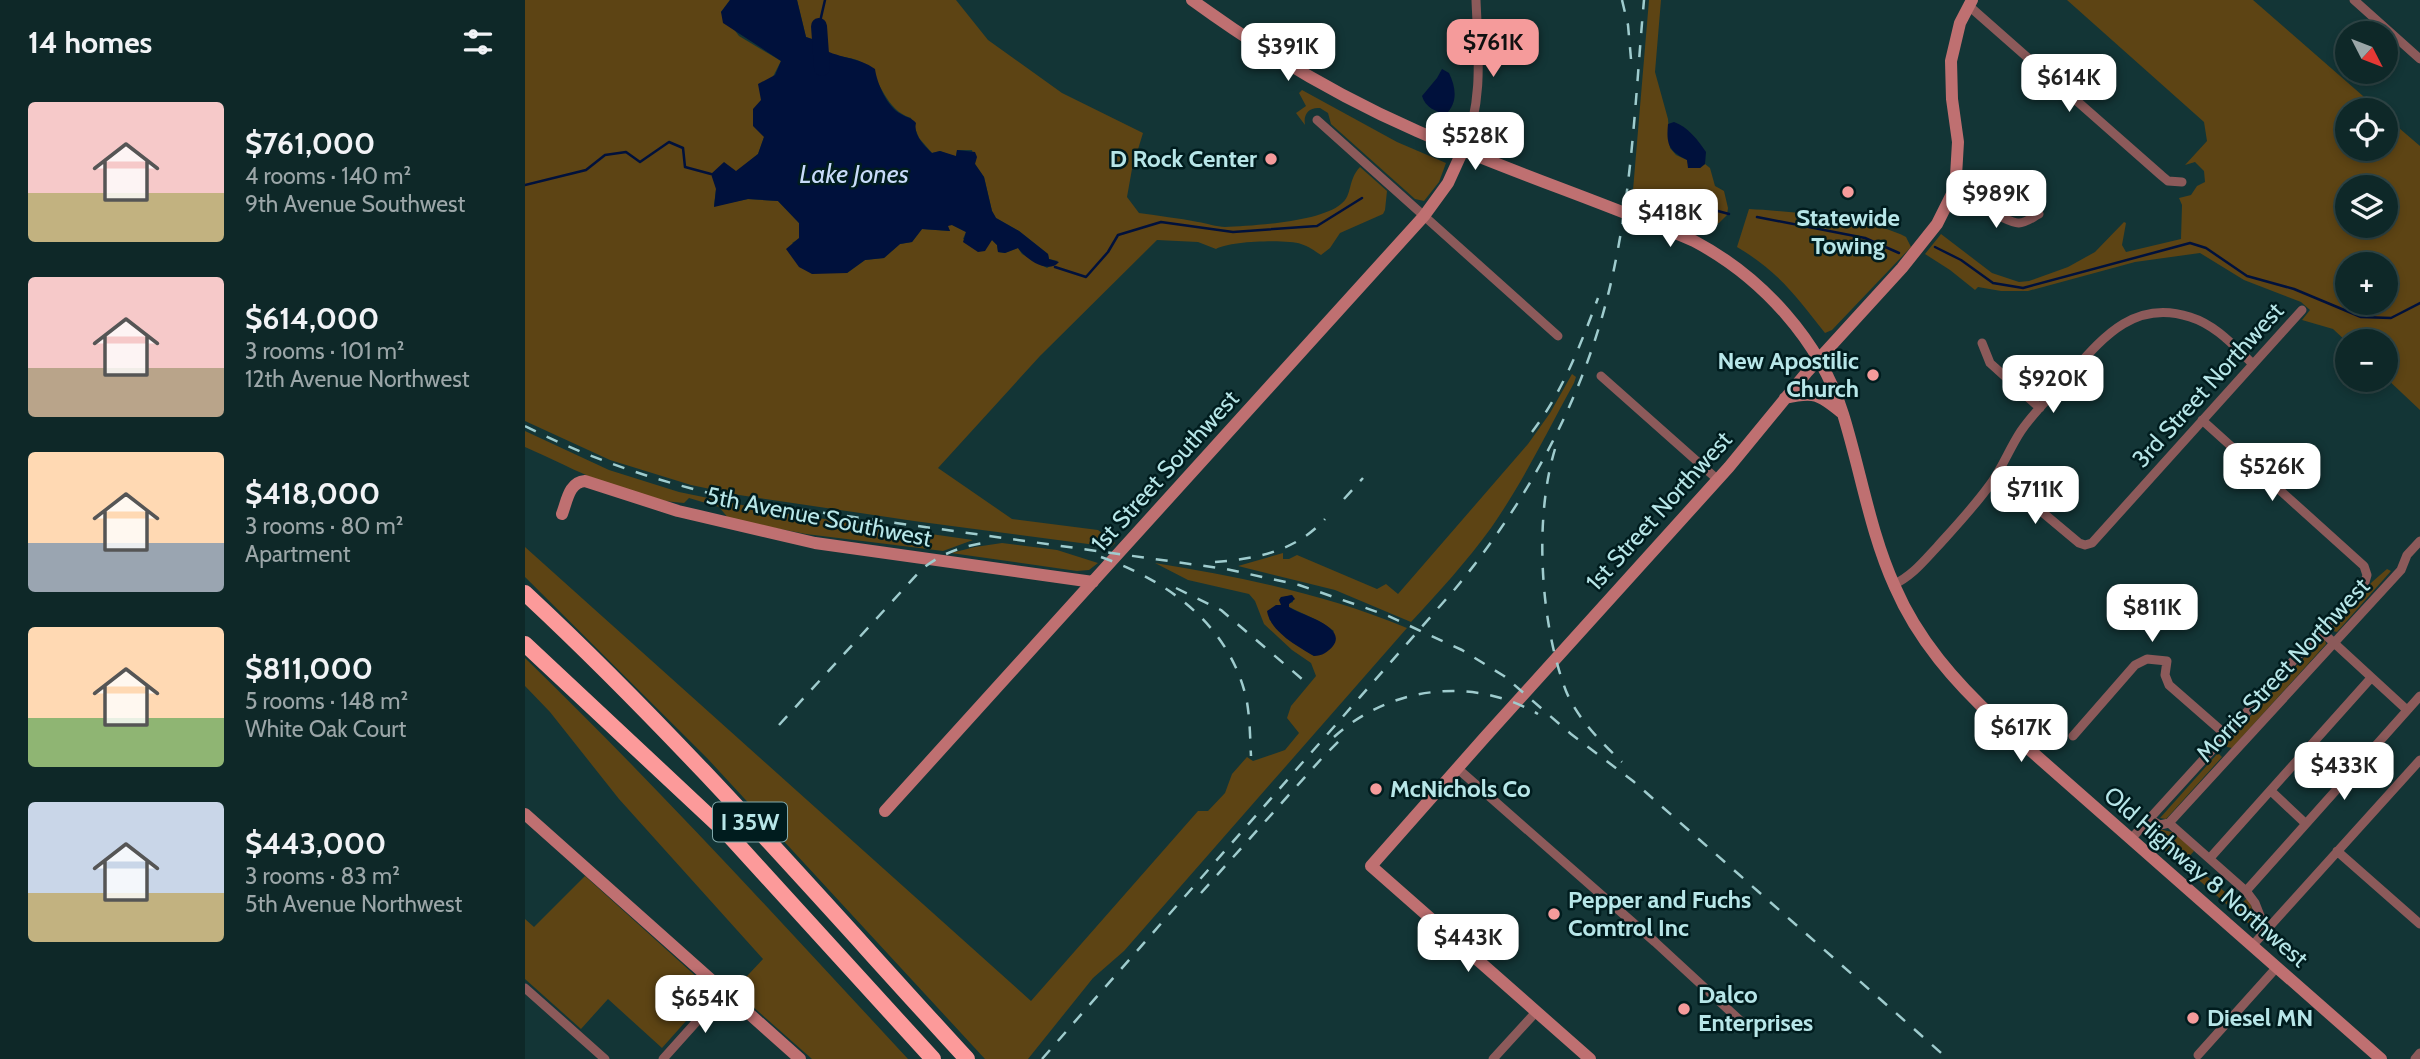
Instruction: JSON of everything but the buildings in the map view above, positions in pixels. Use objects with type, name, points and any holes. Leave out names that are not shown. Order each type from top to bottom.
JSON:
[{"type":"highway","name":"I 35W","points":[[525,593],[597,661],[678,744],[967,1059]]},
{"type":"highway","name":"I 35W","points":[[525,644],[728,834],[933,1059]]},
{"type":"street","name":"Old Highway 8 Northwest","points":[[1192,0],[1255,43],[1331,88],[1415,130],[1695,241],[1744,273],[1779,307],[1819,358],[1843,413],[1874,529],[1893,585],[1925,641],[1960,685],[2381,1059]]},
{"type":"street","points":[[1463,150],[1473,124],[1477,100],[1476,0]]},
{"type":"street","points":[[2354,0],[2420,59]]},
{"type":"street","points":[[1971,3],[2162,176],[2168,181],[2182,182]]},
{"type":"street","name":"1st Street Northwest","points":[[1536,1012],[1371,866],[1717,479],[1819,358],[1925,241],[1953,192],[1958,142],[1952,99],[1951,61],[1960,23],[1971,3]]},
{"type":"street","points":[[1317,120],[1558,336]]},
{"type":"street","name":"1st Street Southwest","points":[[885,811],[1424,216],[1448,183],[1463,150]]},
{"type":"street","points":[[1953,192],[2013,223],[2022,223],[2039,214]]},
{"type":"street","name":"3rd Street Northwest","points":[[1990,485],[2042,512],[2077,542],[2085,545],[2096,540],[2302,310]]},
{"type":"street","points":[[1893,585],[1912,574],[1990,485],[2020,433],[2112,330],[2153,313],[2177,313],[2204,322],[2215,329],[2253,364]]},
{"type":"street","points":[[1982,343],[1990,363],[2040,408]]},
{"type":"street","points":[[1601,376],[1717,479]]},
{"type":"street","points":[[1785,399],[1813,394],[1822,397],[1843,413]]},
{"type":"street","points":[[2131,839],[2365,582],[2367,575],[2364,566],[2202,420]]},
{"type":"street","name":"5th Avenue Southwest","points":[[562,514],[573,485],[585,481],[678,512],[815,543],[1093,582]]},
{"type":"street","name":"Morris Street Northwest","points":[[2169,823],[2401,570],[2407,555],[2420,541]]},
{"type":"street","points":[[2320,630],[2407,710]]},
{"type":"street","points":[[2073,736],[2135,664],[2147,659],[2167,661],[2165,675],[2169,685],[2225,734]]},
{"type":"street","points":[[2210,858],[2371,678]]},
{"type":"street","points":[[2246,891],[2420,696]]},
{"type":"street","points":[[2216,744],[2230,756]]},
{"type":"street","points":[[2252,946],[2420,760]]},
{"type":"street","points":[[1457,768],[1745,1025]]},
{"type":"street","points":[[2271,791],[2305,823]]},
{"type":"street","points":[[526,817],[800,1059]]},
{"type":"street","points":[[2149,819],[2160,825],[2169,823],[2246,891],[2255,903],[2266,931]]},
{"type":"street","points":[[2337,851],[2420,924]]},
{"type":"street","points":[[2198,1055],[2277,967]]},
{"type":"street","points":[[525,988],[605,1059]]},
{"type":"street","points":[[663,1059],[724,991]]},
{"type":"street","points":[[1493,1059],[1536,1012],[1590,1059]]},
{"type":"street","points":[[2414,1059],[2420,1054]]},
{"type":"shaded area","points":[[525,0],[730,0],[721,12],[739,36],[781,61],[761,100],[764,137],[758,154],[716,189],[714,206],[748,199],[778,201],[799,223],[800,238],[792,243],[847,273],[865,260],[884,258],[900,244],[912,242],[922,229],[950,231],[947,225],[966,232],[963,239],[988,244],[992,240],[997,245],[998,252],[1005,253],[1018,248],[1022,254],[1047,268],[1058,261],[1049,259],[1048,254],[1019,231],[996,218],[984,177],[975,164],[972,150],[957,150],[956,157],[940,151],[932,153],[919,138],[911,118],[895,109],[864,64],[826,51],[815,40],[806,37],[797,0],[956,0],[988,40],[1062,93],[1143,133],[1127,197],[1139,213],[1225,227],[1302,219],[1341,204],[1360,167],[1387,191],[1385,210],[1383,214],[1340,233],[1330,248],[1321,255],[1294,242],[1245,243],[1216,249],[1198,242],[1157,240],[1040,356],[938,468],[1012,519],[1098,530],[1115,543],[1111,547],[914,521],[739,495],[691,485],[610,460],[525,421]]},
{"type":"shaded area","points":[[1649,0],[1661,0],[1655,72],[1668,119],[1670,148],[1676,155],[1687,160],[1688,164],[1700,168],[1705,164],[1710,168],[1715,186],[1724,191],[1728,208],[1727,215],[1719,223],[1703,227],[1632,202]]},
{"type":"shaded area","points":[[2067,0],[2253,0],[2335,72],[2335,84],[2349,84],[2365,98],[2335,98],[2335,161],[2398,161],[2398,127],[2420,146],[2420,410],[2398,389],[2398,329],[2335,331],[2302,320],[2310,310],[2301,302],[2244,280],[2200,253],[2135,262],[2028,291],[2001,291],[1978,287],[1975,290],[1925,254],[1941,234],[1992,273],[2019,282],[2068,267],[2095,252],[2124,222],[2122,245],[2126,252],[2181,239],[2182,205],[2179,198],[2191,195],[2197,186],[2205,182],[2204,171],[2195,162],[2185,165],[2207,141],[2204,122]]},
{"type":"shaded area","points":[[1302,90],[1397,142],[1446,163],[1439,182],[1424,201],[1415,199],[1331,124],[1328,113],[1320,108],[1310,110],[1305,118],[1305,125],[1296,113],[1306,106],[1299,93]]},
{"type":"shaded area","points":[[1749,209],[1807,214],[1873,225],[1906,237],[1911,247],[1832,330],[1825,333],[1796,296],[1775,275],[1737,247]]},
{"type":"shaded area","points":[[1572,374],[1576,377],[1574,383],[1503,511],[1463,564],[1411,622],[1335,590],[1238,566],[1283,553],[1283,559],[1297,555],[1377,589],[1386,584],[1398,594],[1528,444],[1550,413]]},
{"type":"shaded area","points":[[525,431],[609,470],[679,492],[776,512],[973,540],[943,551],[806,534],[729,519],[719,507],[689,498],[684,503],[663,501],[623,490],[583,474],[525,447]]},
{"type":"shaded area","points":[[1002,543],[1057,550],[1098,563],[1089,570],[1077,571],[951,553]]},
{"type":"shaded area","points":[[525,547],[1031,1001],[1198,811],[1208,811],[1225,793],[1232,774],[1247,757],[1253,761],[1285,750],[1299,733],[1287,718],[1291,706],[1316,676],[1311,663],[1292,650],[1264,624],[1255,601],[1249,594],[1188,580],[1155,563],[1283,588],[1346,605],[1407,628],[1124,951],[1093,978],[1028,1059],[985,1059],[707,758],[525,577]],"holes":[[[1292,595],[1293,602],[1288,604],[1289,607],[1334,631],[1314,656],[1286,638],[1269,619],[1276,605],[1282,605],[1280,598]]]},
{"type":"shaded area","points":[[2387,569],[2391,571],[2337,632],[2333,631],[2331,628]]},
{"type":"shaded area","points":[[2321,639],[2325,640],[2326,644],[2232,748],[2227,747],[2226,743]]},
{"type":"shaded area","points":[[525,658],[767,906],[908,1059],[812,1059],[734,990],[763,959],[619,799],[550,712],[525,686]]},
{"type":"shaded area","points":[[2218,753],[2222,757],[2166,819],[2160,818]]},
{"type":"shaded area","points":[[2151,827],[2176,833],[2194,851],[2187,859],[2240,905],[2249,899],[2258,928],[2256,930],[2146,834]]},
{"type":"shaded area","points":[[585,876],[710,989],[711,993],[662,1048],[608,999],[581,1029],[525,979],[525,919],[534,927]]},
{"type":"water","name":"Lake Jones","points":[[730,0],[797,0],[806,37],[818,41],[819,47],[826,51],[875,69],[880,88],[887,100],[896,111],[916,123],[918,135],[932,153],[940,151],[956,156],[957,150],[975,152],[975,164],[984,177],[996,218],[1019,231],[1048,254],[1049,259],[1059,262],[1049,267],[1037,264],[1018,248],[1005,253],[998,252],[997,245],[992,240],[985,251],[978,252],[963,242],[966,232],[952,225],[948,226],[950,231],[922,229],[912,242],[900,244],[884,258],[865,260],[847,273],[812,274],[799,267],[786,249],[799,238],[799,223],[778,201],[748,199],[714,207],[716,189],[711,174],[724,162],[736,171],[758,154],[764,137],[753,126],[753,109],[761,100],[758,84],[775,75],[781,61],[723,23],[721,12]]},
{"type":"water","points":[[1442,69],[1449,73],[1454,89],[1453,105],[1446,114],[1431,108],[1422,96]]},
{"type":"water","points":[[1674,122],[1688,131],[1706,152],[1705,164],[1700,168],[1688,168],[1687,160],[1676,154],[1670,146],[1668,124]]},
{"type":"water","points":[[1292,595],[1295,599],[1289,607],[1321,622],[1334,633],[1336,639],[1333,646],[1325,653],[1314,656],[1300,648],[1285,637],[1269,618],[1267,611],[1281,605],[1281,597]]},
{"type":"waterway","points":[[819,26],[825,0]]},
{"type":"waterway","points":[[819,26],[822,68]]},
{"type":"waterway","points":[[525,185],[586,170],[605,155],[626,152],[640,162],[669,142],[683,148],[685,167],[711,174]]},
{"type":"waterway","points":[[1647,192],[1729,214]]},
{"type":"waterway","points":[[1055,267],[1086,277],[1108,252],[1118,235],[1161,222],[1233,232],[1317,226],[1362,198]]},
{"type":"waterway","points":[[1757,217],[1865,238],[1899,253]]},
{"type":"waterway","points":[[1935,247],[1961,260],[1993,283],[2023,288],[2190,243],[2206,248],[2247,276],[2294,289],[2361,317],[2391,318],[2420,303]]},
{"type":"railway","points":[[1622,0],[1628,25],[1631,59]]},
{"type":"railway","points":[[1042,1059],[1455,589],[1510,515],[1534,476],[1574,395],[1591,352],[1615,264],[1630,165],[1644,0]]},
{"type":"railway","points":[[1532,432],[1562,385],[1598,298]]},
{"type":"railway","points":[[525,426],[610,463],[729,498],[1226,569],[1299,585],[1386,615],[1462,650],[1504,676],[1571,734],[1633,781],[1948,1059]]},
{"type":"railway","points":[[1555,449],[1548,476],[1542,538],[1550,634],[1566,691],[1576,711],[1622,762]]},
{"type":"railway","points":[[1344,499],[1363,478]]},
{"type":"railway","points":[[1215,562],[1260,556],[1288,546],[1314,530],[1325,519]]},
{"type":"railway","points":[[779,725],[921,570],[954,551],[991,542]]},
{"type":"railway","points":[[1101,557],[1126,567],[1172,593],[1210,627],[1237,671],[1246,697],[1251,756]]},
{"type":"railway","points":[[1176,588],[1221,610],[1302,679]]},
{"type":"railway","points":[[1334,737],[1356,720],[1380,707],[1406,697],[1433,692],[1487,694],[1538,714]]},
{"type":"railway","points":[[1201,893],[1345,735]]},
{"type":"place","name":"D Rock Center","points":[[1271,159]]},
{"type":"place","name":"Statewide Towing","points":[[1848,192]]},
{"type":"place","name":"New Apostilic Church","points":[[1873,375]]},
{"type":"place","name":"McNichols Co","points":[[1376,789]]},
{"type":"place","name":"Pepper and Fuchs Comtrol Inc","points":[[1554,914]]},
{"type":"place","name":"Dalco Enterprises","points":[[1684,1009]]},
{"type":"place","name":"Diesel MN","points":[[2193,1018]]}]
